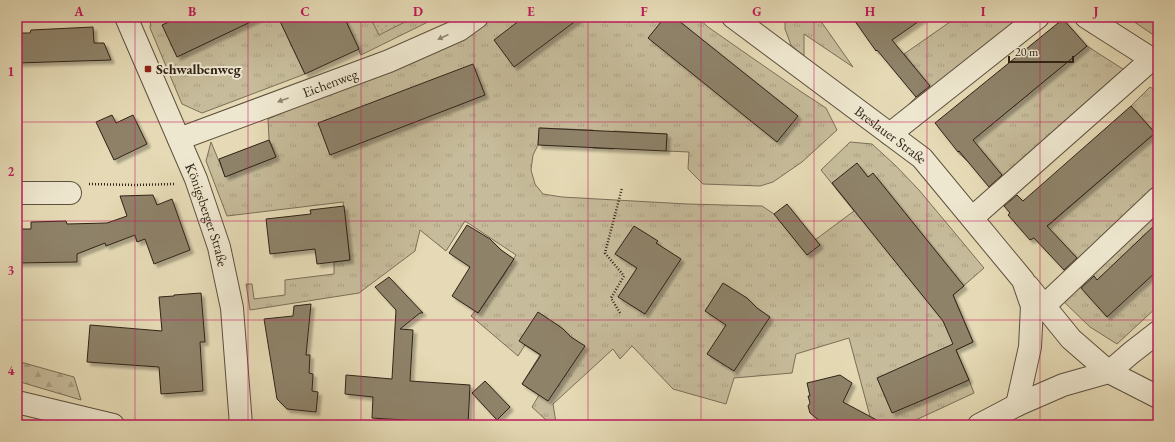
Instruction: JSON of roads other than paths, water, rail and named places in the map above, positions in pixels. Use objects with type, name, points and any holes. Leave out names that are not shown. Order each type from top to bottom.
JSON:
[{"type":"street","name":"Königsberger Straße","points":[[126,17],[196,178],[219,247],[232,308],[241,425]]},
{"type":"street","name":"Eichenweg","points":[[179,139],[389,61],[459,30],[477,17]]},
{"type":"street","points":[[890,134],[1038,17]]},
{"type":"street","points":[[972,218],[1155,61],[1086,17]]},
{"type":"street","name":"Breslauer Straße","points":[[742,19],[922,158],[1071,339],[1109,372],[1158,397]]},
{"type":"street","points":[[17,193],[70,193]]},
{"type":"street","points":[[1044,306],[1158,198]]},
{"type":"street","name":"Breslauer Straße","points":[[1017,405],[1030,347],[1032,306],[1023,280]]},
{"type":"street","points":[[979,425],[1017,405],[1063,385],[1109,372],[1158,332]]},
{"type":"street","points":[[17,402],[49,418],[113,425]]},
{"type":"place","name":"Schwalbenweg","points":[[148,69]]}]
